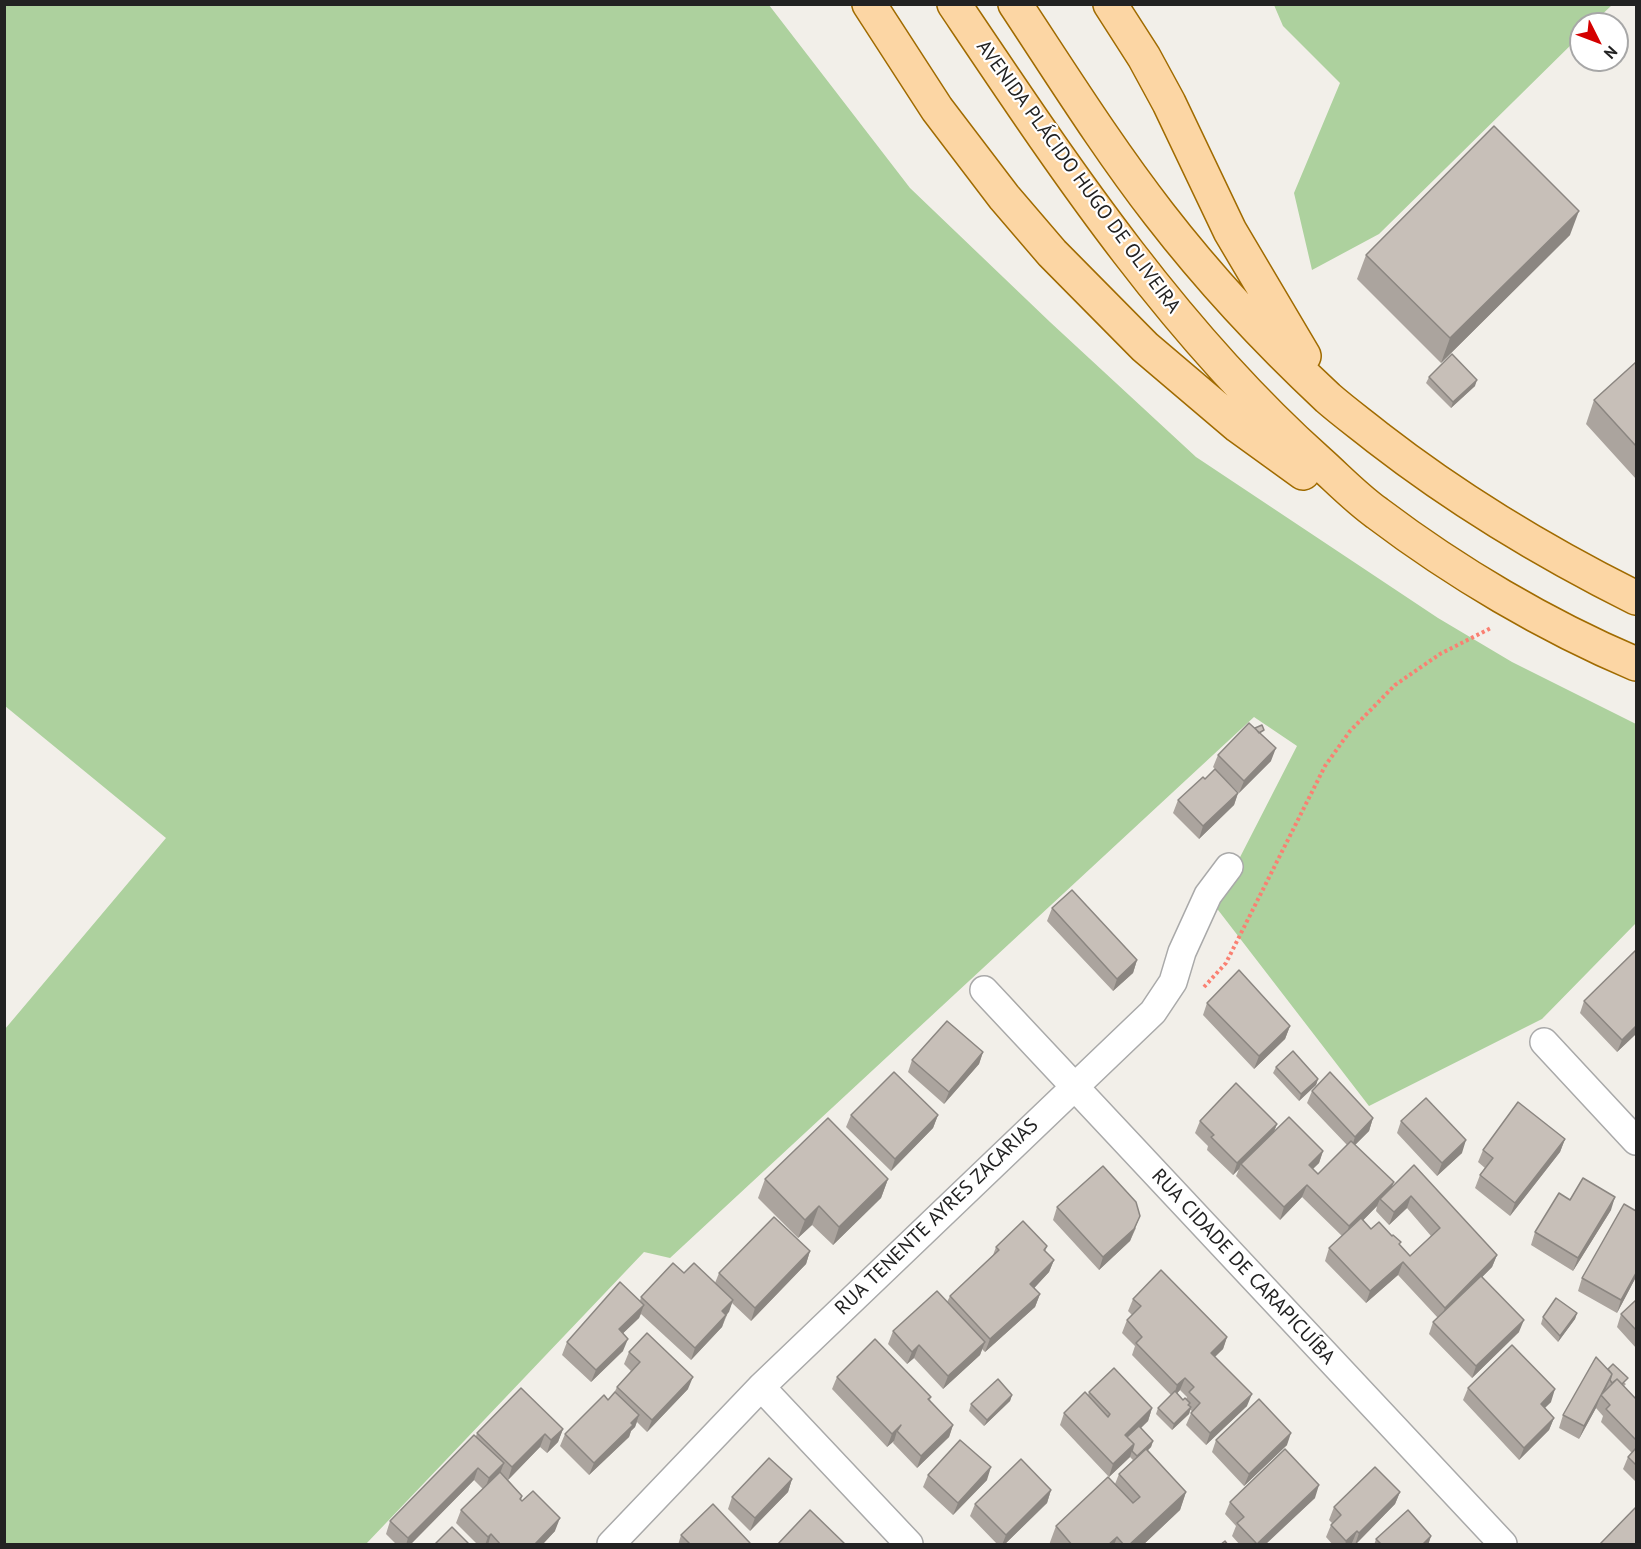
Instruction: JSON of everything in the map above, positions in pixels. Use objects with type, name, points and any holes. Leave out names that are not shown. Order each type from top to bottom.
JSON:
[{"type":"main road","points":[[869,4],[937,110],[1004,197],[1052,253],[1129,331],[1248,433],[1314,480],[1376,513]]},
{"type":"main road","name":"AVENIDA PLÁCIDO HUGO DE OLIVEIRA","points":[[954,4],[1098,213],[1163,298],[1227,373],[1266,413],[1376,513],[1460,570],[1526,610],[1636,664]]},
{"type":"main road","points":[[1015,4],[1101,133],[1159,214],[1210,276],[1330,399],[1455,495],[1539,545],[1636,598]]},
{"type":"main road","points":[[1110,4],[1144,57],[1169,104],[1230,231],[1330,399]]},
{"type":"street","name":"RUA TENENTE AYRES ZACARIAS","points":[[611,1545],[761,1387],[1153,1012],[1173,982],[1182,952],[1208,895],[1229,867]]},
{"type":"street","name":"RUA CIDADE DE CARAPICUÍBA","points":[[984,990],[1503,1545]]},
{"type":"street","points":[[1544,1042],[1636,1141]]},
{"type":"street","points":[[761,1387],[909,1545]]},
{"type":"path","points":[[1201,989],[1209,984],[1226,963],[1325,766],[1350,731],[1395,685],[1440,654],[1526,610]]},
{"type":"green space","points":[[5,5],[769,5],[910,188],[1196,457],[1438,618],[1512,662],[1636,724],[1636,923],[1542,1019],[1369,1106],[1215,906],[1297,746],[1254,717],[670,1258],[644,1252],[366,1544],[5,1544],[5,1029],[166,838],[5,706]]},
{"type":"green space","points":[[1274,5],[1612,5],[1605,12],[1569,12],[1569,47],[1379,234],[1312,270],[1294,193],[1340,83],[1283,26]]},
{"type":"building","points":[[1494,126],[1579,211],[1450,338],[1366,255]]},
{"type":"building","points":[[1452,354],[1477,380],[1453,402],[1429,377]]},
{"type":"building","points":[[1636,362],[1636,446],[1594,400]]},
{"type":"building","points":[[1249,723],[1276,748],[1244,781],[1218,755]]},
{"type":"building","points":[[1262,725],[1264,730],[1259,733],[1255,728]]},
{"type":"building","points":[[1215,769],[1238,793],[1203,826],[1178,800]]},
{"type":"building","points":[[1072,890],[1137,960],[1117,979],[1052,908]]},
{"type":"building","points":[[1636,950],[1636,1026],[1622,1040],[1584,1001]]},
{"type":"building","points":[[1239,970],[1290,1026],[1259,1056],[1207,1003]]},
{"type":"building","points":[[947,1021],[983,1052],[949,1092],[912,1060]]},
{"type":"building","points":[[1293,1051],[1318,1079],[1301,1094],[1276,1067]]},
{"type":"building","points":[[894,1072],[938,1115],[895,1159],[851,1115]]},
{"type":"building","points":[[1330,1072],[1373,1118],[1355,1137],[1312,1091]]},
{"type":"building","points":[[1236,1083],[1277,1124],[1237,1163],[1211,1137],[1214,1135],[1200,1121]]},
{"type":"building","points":[[1426,1098],[1466,1140],[1442,1163],[1401,1121]]},
{"type":"building","points":[[1518,1102],[1565,1139],[1515,1203],[1480,1175],[1493,1158],[1483,1150]]},
{"type":"building","points":[[1289,1117],[1323,1151],[1309,1165],[1318,1174],[1351,1141],[1394,1182],[1349,1226],[1307,1185],[1284,1207],[1241,1164]]},
{"type":"building","points":[[828,1118],[888,1179],[839,1227],[819,1206],[805,1220],[765,1179]]},
{"type":"building","points":[[1414,1165],[1497,1255],[1445,1308],[1403,1262],[1370,1291],[1329,1248],[1361,1218],[1371,1229],[1379,1222],[1401,1242],[1399,1244],[1410,1256],[1440,1228],[1411,1196],[1394,1212],[1380,1199]]},
{"type":"building","points":[[1103,1166],[1136,1202],[1140,1216],[1134,1229],[1103,1257],[1057,1207]]},
{"type":"building","points":[[1583,1178],[1615,1197],[1578,1258],[1535,1232],[1559,1193],[1570,1200]]},
{"type":"building","points":[[1624,1204],[1636,1211],[1636,1273],[1621,1300],[1582,1278]]},
{"type":"building","points":[[774,1217],[810,1251],[755,1308],[719,1273]]},
{"type":"building","points":[[1023,1221],[1047,1246],[1044,1250],[1054,1260],[1030,1284],[1040,1294],[990,1339],[950,1296],[999,1250],[996,1247]]},
{"type":"building","points":[[673,1263],[684,1273],[694,1263],[733,1300],[722,1311],[726,1315],[695,1348],[641,1297]]},
{"type":"building","points":[[1161,1270],[1227,1337],[1211,1353],[1252,1394],[1210,1433],[1191,1413],[1200,1403],[1189,1392],[1194,1387],[1185,1378],[1177,1385],[1136,1343],[1142,1337],[1127,1320],[1141,1306],[1133,1299]]},
{"type":"building","points":[[1481,1276],[1524,1320],[1476,1366],[1433,1322]]},
{"type":"building","points":[[620,1282],[644,1305],[619,1329],[628,1339],[596,1370],[567,1342]]},
{"type":"building","points":[[937,1291],[985,1342],[948,1376],[919,1345],[912,1352],[893,1331]]},
{"type":"building","points":[[1556,1298],[1577,1313],[1560,1336],[1543,1317]]},
{"type":"building","points":[[1636,1300],[1636,1330],[1621,1314]]},
{"type":"building","points":[[647,1333],[693,1377],[652,1420],[617,1387],[640,1362],[629,1352]]},
{"type":"building","points":[[875,1339],[931,1397],[928,1399],[953,1425],[921,1456],[897,1431],[901,1425],[892,1434],[837,1377]]},
{"type":"building","points":[[1512,1345],[1555,1389],[1541,1404],[1554,1418],[1524,1448],[1468,1388]]},
{"type":"building","points":[[1596,1357],[1612,1374],[1584,1426],[1563,1415]]},
{"type":"building","points":[[1613,1364],[1628,1378],[1622,1384],[1617,1379],[1612,1383],[1610,1380],[1612,1374],[1608,1369]]},
{"type":"building","points":[[1114,1368],[1152,1408],[1125,1435],[1134,1444],[1113,1464],[1064,1413],[1085,1392],[1108,1417],[1110,1414],[1089,1392]]},
{"type":"building","points":[[998,1379],[1012,1395],[987,1420],[971,1404]]},
{"type":"building","points":[[1617,1379],[1636,1399],[1636,1440],[1606,1409],[1610,1405],[1601,1395]]},
{"type":"building","points":[[521,1388],[563,1429],[551,1440],[545,1434],[512,1467],[477,1433]]},
{"type":"building","points":[[1175,1391],[1183,1400],[1185,1398],[1190,1403],[1188,1405],[1191,1407],[1174,1424],[1158,1408]]},
{"type":"building","points":[[615,1392],[639,1415],[631,1423],[633,1425],[594,1463],[565,1434],[604,1395],[608,1400]]},
{"type":"building","points":[[1259,1399],[1291,1433],[1249,1474],[1216,1440]]},
{"type":"building","points":[[1139,1426],[1153,1441],[1137,1456],[1132,1451],[1134,1444],[1127,1437]]},
{"type":"building","points":[[474,1435],[504,1463],[489,1478],[478,1468],[408,1538],[390,1521]]},
{"type":"building","points":[[960,1440],[991,1467],[958,1503],[928,1475]]},
{"type":"building","points":[[1636,1448],[1636,1465],[1628,1457]]},
{"type":"building","points":[[1146,1449],[1186,1492],[1129,1545],[1124,1545],[1117,1537],[1108,1545],[1072,1545],[1056,1526],[1108,1477],[1133,1503],[1140,1497],[1119,1474]]},
{"type":"building","points":[[1285,1449],[1319,1485],[1257,1544],[1237,1523],[1244,1517],[1230,1502]]},
{"type":"building","points":[[769,1458],[792,1479],[755,1518],[732,1497]]},
{"type":"building","points":[[1021,1459],[1051,1490],[1006,1535],[975,1504]]},
{"type":"building","points":[[1375,1467],[1400,1492],[1359,1533],[1357,1531],[1346,1541],[1331,1525],[1341,1515],[1334,1507]]},
{"type":"building","points":[[500,1472],[522,1496],[520,1499],[522,1501],[533,1491],[560,1518],[534,1545],[501,1545],[491,1534],[488,1537],[461,1510]]},
{"type":"building","points":[[713,1504],[750,1543],[749,1545],[691,1545],[681,1535]]},
{"type":"building","points":[[1636,1507],[1636,1545],[1600,1545],[1600,1544]]},
{"type":"building","points":[[810,1510],[846,1545],[777,1545]]},
{"type":"building","points":[[1408,1510],[1431,1536],[1422,1545],[1382,1545],[1376,1539]]},
{"type":"building","points":[[452,1527],[470,1545],[434,1545]]}]
